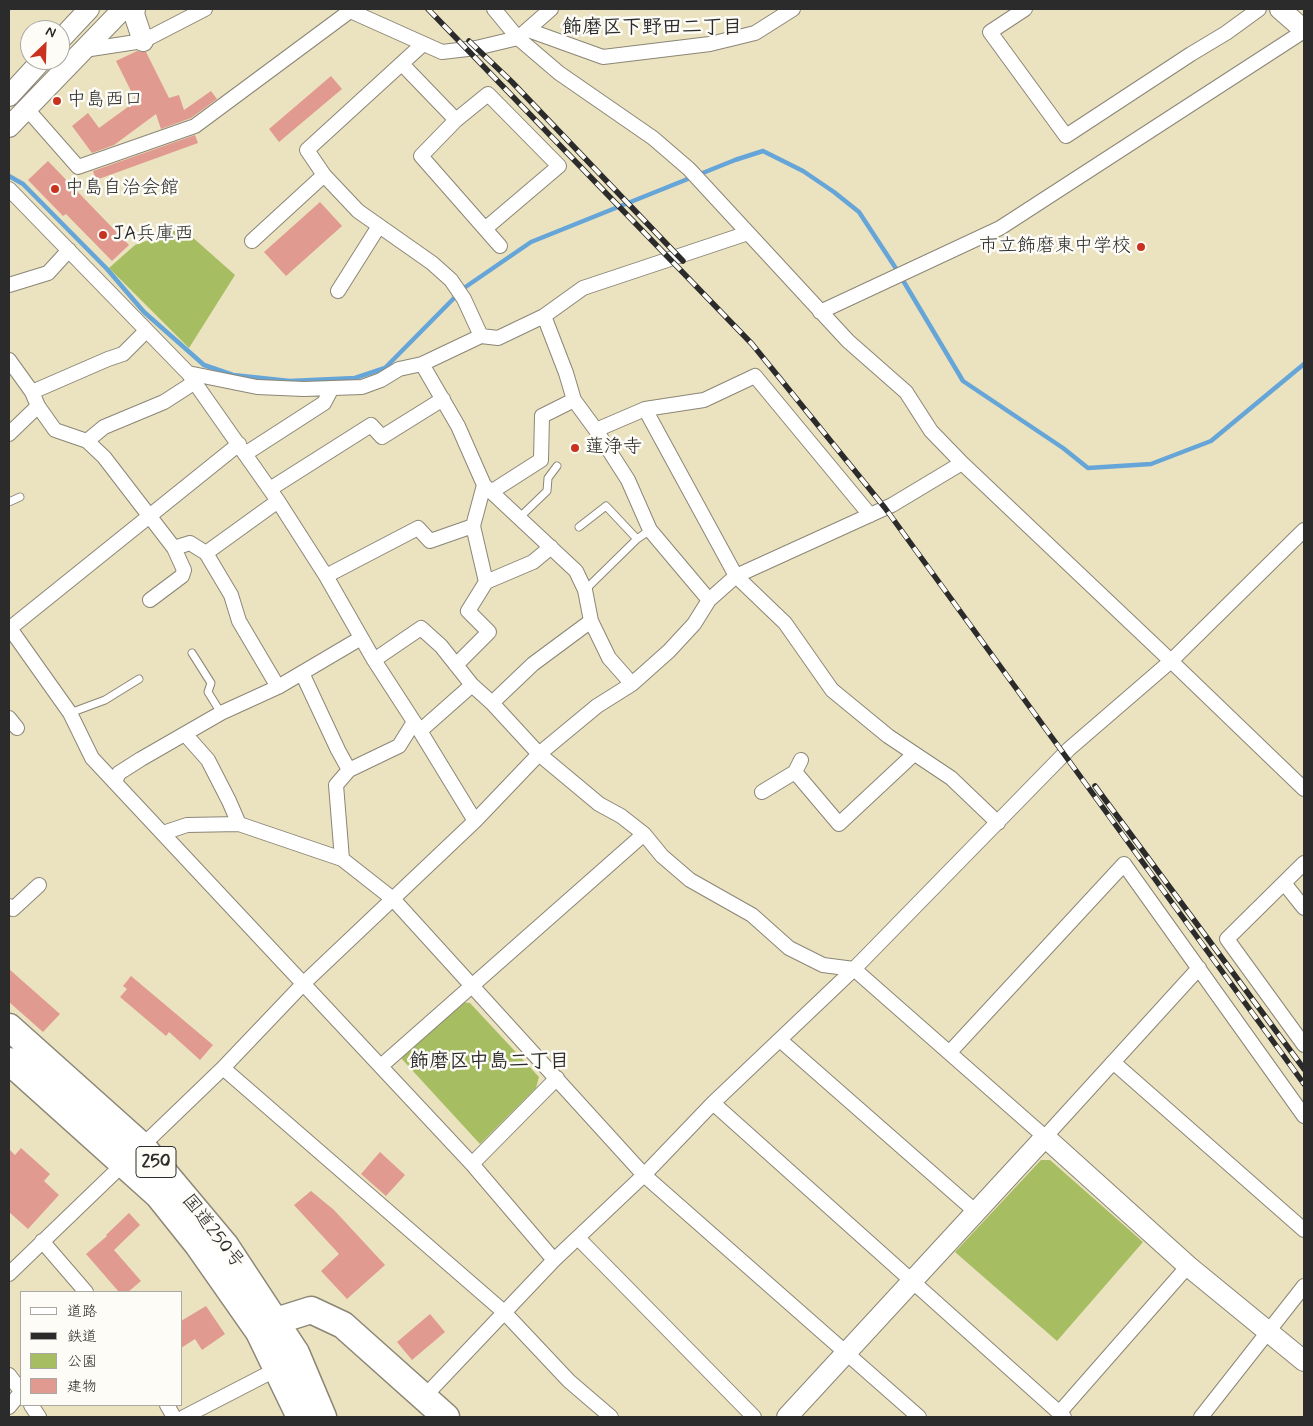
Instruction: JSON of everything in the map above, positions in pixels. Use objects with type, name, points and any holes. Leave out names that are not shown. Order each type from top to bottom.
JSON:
[{"type":"highway","name":"国道250号","points":[[9,1027],[133,1154],[158,1195],[198,1245],[267,1326],[296,1353],[323,1417]]},
{"type":"highway","name":"国道250号","points":[[9,1061],[133,1154]]},
{"type":"highway","points":[[267,1326],[310,1310],[343,1325],[446,1417]]},
{"type":"highway","name":"国道250号","points":[[267,1326],[277,1369],[300,1417]]},
{"type":"street","points":[[70,29],[89,9]]},
{"type":"street","points":[[9,127],[123,9]]},
{"type":"street","points":[[135,9],[134,14],[143,41]]},
{"type":"street","points":[[84,50],[143,41],[205,9]]},
{"type":"street","points":[[494,9],[523,34],[559,73],[653,138],[689,168],[848,341],[906,392],[931,430],[962,463],[1304,789]]},
{"type":"street","points":[[27,109],[78,167],[195,126],[348,10],[442,52],[476,48],[523,34],[551,9]]},
{"type":"street","points":[[523,34],[603,56],[710,44],[755,33],[793,9]]},
{"type":"street","points":[[1025,9],[990,32],[1066,136],[1226,33],[1259,9]]},
{"type":"street","points":[[820,312],[1000,228],[1304,31],[1280,9]]},
{"type":"street","points":[[422,44],[307,150],[324,174],[358,211],[432,263],[452,280],[461,294],[480,336]]},
{"type":"street","points":[[402,64],[456,120]]},
{"type":"street","points":[[9,96],[33,70]]},
{"type":"street","points":[[486,228],[559,166],[488,94],[456,120],[421,156],[500,246]]},
{"type":"street","points":[[252,241],[324,174]]},
{"type":"street","points":[[9,189],[191,377],[274,495],[326,576],[374,660],[417,726],[474,821]]},
{"type":"street","points":[[338,291],[380,226]]},
{"type":"street","points":[[191,377],[257,387],[304,389],[362,387],[381,380],[399,370],[422,364],[480,336],[498,338],[544,316],[583,288],[748,233]]},
{"type":"street","points":[[9,285],[48,273],[69,250]]},
{"type":"street","points":[[544,316],[566,373],[574,400],[628,480],[650,530],[709,600]]},
{"type":"street","points":[[32,392],[123,354],[146,331]]},
{"type":"street","points":[[9,360],[32,392],[38,406],[55,430],[87,441],[104,457],[174,548],[184,570],[182,576],[150,600]]},
{"type":"street","points":[[422,364],[458,426],[488,488],[576,571],[585,590],[591,621],[609,658],[632,684]]},
{"type":"street","points":[[596,430],[645,409],[704,400],[755,376],[870,515]]},
{"type":"street","points":[[87,441],[104,426],[164,402],[191,377]]},
{"type":"street","points":[[332,388],[324,403],[242,449],[150,515],[9,628],[70,713],[92,758],[472,1164],[554,1260]]},
{"type":"street","points":[[206,553],[274,495],[371,425],[382,437],[443,399]]},
{"type":"street","points":[[486,582],[473,526],[488,488],[541,460],[542,416],[574,400]]},
{"type":"street","points":[[9,434],[38,406]]},
{"type":"street","points":[[645,409],[736,576],[785,623],[832,690],[888,736],[951,778],[998,823]]},
{"type":"street","points":[[9,1274],[222,1068],[304,984],[474,821],[539,754],[597,706],[632,684],[669,651],[694,624],[709,600],[736,576],[892,505],[962,463]]},
{"type":"street","points":[[326,576],[418,528],[430,541],[473,526]]},
{"type":"street","points":[[424,1397],[554,1260],[579,1239],[713,1103],[854,969],[1069,749],[1171,661],[1304,530]]},
{"type":"street","points":[[174,548],[190,543],[206,553],[231,595],[239,621],[278,687]]},
{"type":"street","points":[[456,665],[489,632],[468,611],[486,582],[533,562],[551,548]]},
{"type":"street","points":[[492,703],[533,664],[591,621]]},
{"type":"street","points":[[374,660],[422,628],[441,646],[472,685],[492,703],[539,754],[600,804],[621,816],[644,834],[662,856],[690,880],[752,915],[789,948],[822,965],[854,969],[1045,1136],[1188,1266],[1304,1361]]},
{"type":"street","points":[[115,782],[120,773],[140,759],[221,713],[278,687],[361,638]]},
{"type":"street","points":[[302,672],[349,770]]},
{"type":"street","points":[[342,859],[336,785],[349,770],[399,746],[417,726],[472,685]]},
{"type":"street","points":[[185,734],[208,760],[230,801],[239,824]]},
{"type":"street","points":[[762,792],[798,766],[839,824],[914,754]]},
{"type":"street","points":[[163,833],[187,826],[239,824],[342,859],[393,900],[644,1175],[919,1417]]},
{"type":"street","points":[[381,1066],[644,834]]},
{"type":"street","points":[[1304,863],[1227,939],[1304,1045]]},
{"type":"street","points":[[950,1052],[1124,864],[1304,1116]]},
{"type":"street","points":[[1284,883],[1304,908]]},
{"type":"street","points":[[9,906],[13,909],[39,884]]},
{"type":"street","points":[[787,1417],[1199,968]]},
{"type":"street","points":[[780,1040],[976,1212]]},
{"type":"street","points":[[1113,1062],[1304,1230]]},
{"type":"street","points":[[222,1068],[504,1312],[569,1381],[610,1417]]},
{"type":"street","points":[[472,1164],[557,1078]]},
{"type":"street","points":[[713,1103],[1061,1415],[1188,1266]]},
{"type":"street","points":[[579,1239],[754,1417]]},
{"type":"street","points":[[42,1242],[85,1291]]},
{"type":"street","points":[[1201,1417],[1304,1286]]},
{"type":"street","points":[[184,1417],[277,1369]]},
{"type":"street","points":[[9,1375],[20,1391]]},
{"type":"street","points":[[9,1407],[20,1393]]},
{"type":"street","points":[[32,1406],[39,1417]]},
{"type":"street","points":[[168,1406],[174,1417]]},
{"type":"lane","points":[[519,518],[547,492],[548,478],[557,466]]},
{"type":"lane","points":[[9,502],[20,497]]},
{"type":"lane","points":[[579,527],[606,506],[637,539]]},
{"type":"lane","points":[[585,590],[637,539],[650,530]]},
{"type":"lane","points":[[192,652],[210,683],[208,692],[221,713]]},
{"type":"lane","points":[[70,713],[105,700],[139,679]]},
{"type":"green space","points":[[182,228],[235,275],[189,348],[109,268],[135,245]]},
{"type":"green space","points":[[461,1002],[470,1003],[539,1077],[536,1088],[480,1144],[400,1057]]},
{"type":"green space","points":[[1041,1160],[1050,1160],[1143,1242],[1057,1341],[955,1252]]},
{"type":"building","points":[[137,51],[146,52],[169,98],[179,95],[184,110],[211,91],[217,99],[191,118],[161,129],[156,114],[114,145],[92,153],[72,126],[88,113],[99,128],[136,101],[116,61]]},
{"type":"building","points":[[331,76],[342,89],[279,142],[269,129]]},
{"type":"building","points":[[195,135],[198,143],[96,180],[93,171]]},
{"type":"building","points":[[48,161],[129,245],[112,261],[66,214],[63,216],[28,180]]},
{"type":"building","points":[[320,202],[342,226],[286,276],[264,252]]},
{"type":"building","points":[[9,969],[60,1014],[43,1032],[9,1002]]},
{"type":"building","points":[[131,976],[213,1045],[200,1060],[169,1032],[166,1036],[120,997],[127,989],[123,986]]},
{"type":"building","points":[[21,1148],[50,1174],[44,1181],[59,1195],[28,1229],[9,1212],[9,1149],[15,1155]]},
{"type":"building","points":[[380,1152],[405,1175],[386,1196],[361,1174]]},
{"type":"building","points":[[311,1191],[334,1210],[385,1265],[347,1299],[321,1271],[339,1254],[294,1205]]},
{"type":"building","points":[[129,1213],[140,1225],[114,1250],[141,1281],[129,1291],[118,1291],[86,1254]]},
{"type":"building","points":[[206,1306],[225,1334],[202,1350],[195,1339],[182,1347],[182,1320]]},
{"type":"building","points":[[430,1314],[445,1332],[412,1360],[397,1342]]},
{"type":"waterway","points":[[9,176],[23,184],[107,269],[144,312],[204,365],[233,375],[290,381],[355,378],[385,368],[464,288],[531,242],[735,160],[763,151],[803,171],[859,212],[895,267],[963,381],[1063,448],[1088,468],[1151,464],[1211,441],[1304,364]]},
{"type":"railway","points":[[428,9],[752,344],[885,508],[1304,1084]]},
{"type":"railway","points":[[469,41],[512,82],[683,261]]},
{"type":"railway","points":[[1095,786],[1304,1069]]},
{"type":"place","name":"中島西口","points":[[57,101]]},
{"type":"place","name":"中島自治会館","points":[[55,189]]},
{"type":"place","name":"JA兵庫西","points":[[103,235]]},
{"type":"place","name":"市立飾磨東中学校","points":[[1141,247]]},
{"type":"place","name":"蓮浄寺","points":[[575,448]]},
{"type":"district","name":"飾磨区下野田二丁目","points":[[652,29]]},
{"type":"district","name":"飾磨区中島二丁目","points":[[489,1063]]}]
